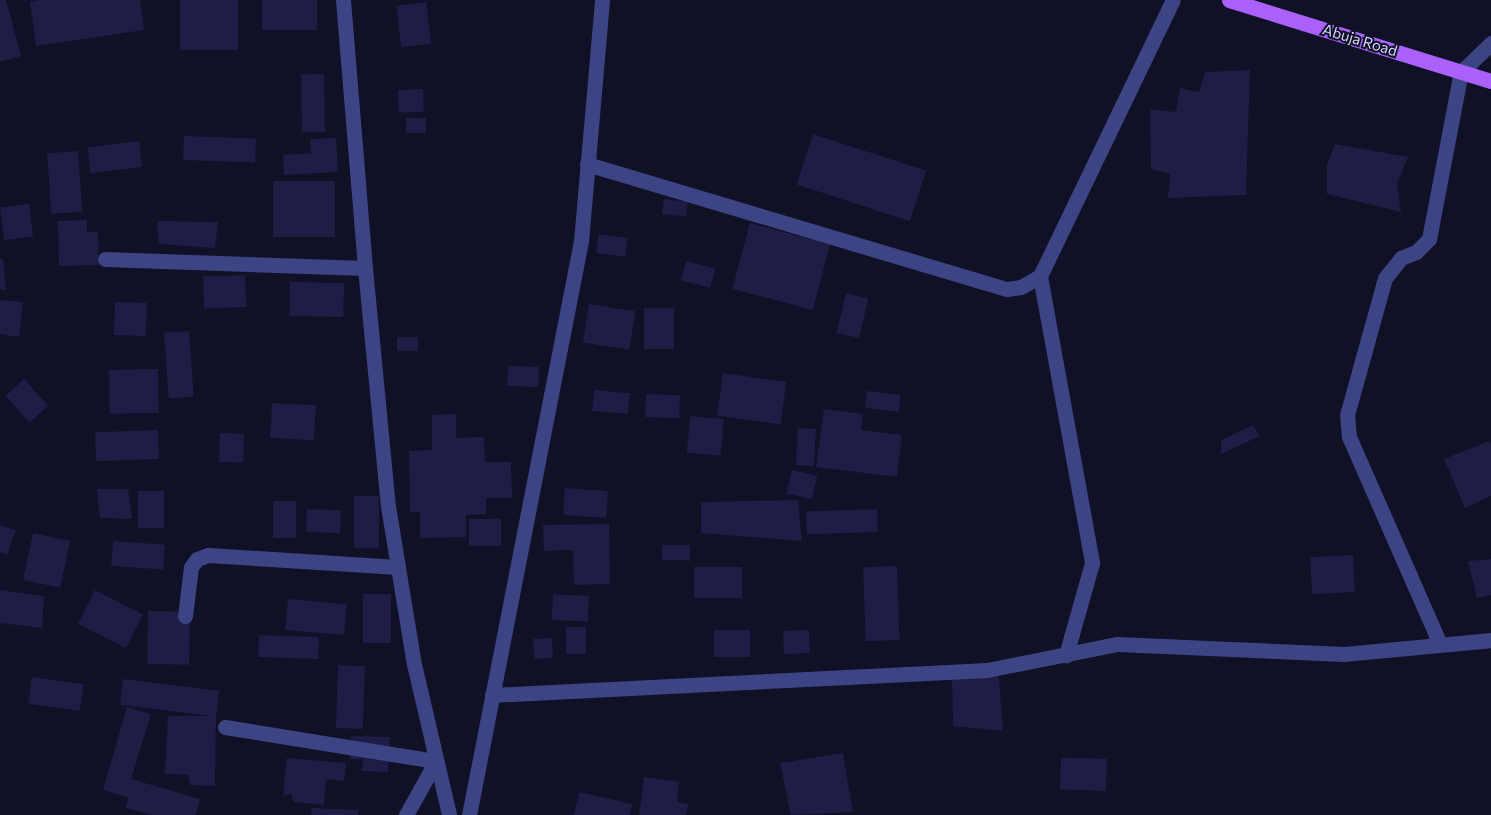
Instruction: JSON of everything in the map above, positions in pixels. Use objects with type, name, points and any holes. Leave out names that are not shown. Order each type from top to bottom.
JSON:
[{"type":"main road","name":"Abuja Road","points":[[1236,1],[1491,81]]},
{"type":"street","points":[[343,0],[365,268],[388,506],[414,664],[449,815]]},
{"type":"street","points":[[468,815],[581,240],[602,0]]},
{"type":"street","points":[[587,164],[1007,288],[1021,288],[1040,276],[1173,0]]},
{"type":"street","points":[[1440,644],[1349,437],[1347,415],[1385,278],[1401,258],[1416,252],[1429,240],[1461,72],[1491,43]]},
{"type":"street","points":[[105,259],[365,268]]},
{"type":"street","points":[[1040,276],[1092,563],[1066,655]]},
{"type":"street","points":[[185,616],[191,567],[196,559],[208,555],[398,567]]},
{"type":"street","points":[[492,695],[987,670],[1117,644],[1344,654],[1491,640]]},
{"type":"street","points":[[225,727],[436,761]]},
{"type":"street","points":[[406,815],[436,761]]},
{"type":"building","points":[[0,0],[6,0],[21,56],[0,62]]},
{"type":"building","points":[[40,0],[140,0],[144,30],[36,46],[30,2]]},
{"type":"building","points":[[180,0],[238,0],[238,50],[180,50]]},
{"type":"building","points":[[262,0],[317,0],[317,30],[262,30]]},
{"type":"building","points":[[426,2],[431,44],[401,47],[396,6]]},
{"type":"building","points":[[1250,70],[1246,195],[1168,198],[1170,174],[1151,169],[1150,109],[1176,112],[1180,88],[1199,92],[1205,72]]},
{"type":"building","points":[[301,74],[324,74],[325,132],[302,132]]},
{"type":"building","points":[[423,89],[424,112],[399,113],[398,90]]},
{"type":"building","points":[[406,118],[426,118],[426,133],[406,133]]},
{"type":"building","points":[[813,134],[926,171],[910,221],[797,184]]},
{"type":"building","points":[[184,136],[256,139],[255,162],[183,160]]},
{"type":"building","points":[[336,138],[338,172],[284,175],[283,155],[311,153],[310,139]]},
{"type":"building","points":[[139,141],[142,167],[91,173],[87,147]]},
{"type":"building","points":[[1335,144],[1408,157],[1397,184],[1401,212],[1327,194],[1327,165]]},
{"type":"building","points":[[78,151],[82,212],[51,214],[47,153]]},
{"type":"building","points":[[273,181],[335,181],[335,237],[273,237]]},
{"type":"building","points":[[664,199],[688,202],[686,217],[662,214]]},
{"type":"building","points":[[29,204],[33,237],[4,240],[0,208]]},
{"type":"building","points":[[87,220],[87,232],[98,232],[99,265],[59,266],[58,221]]},
{"type":"building","points":[[157,221],[218,222],[215,248],[159,244]]},
{"type":"building","points":[[750,223],[830,244],[813,310],[732,289]]},
{"type":"building","points":[[599,234],[628,238],[625,257],[596,253]]},
{"type":"building","points":[[0,259],[3,259],[6,290],[0,289]]},
{"type":"building","points":[[686,261],[715,268],[710,288],[681,280]]},
{"type":"building","points":[[245,275],[246,307],[204,308],[203,276]]},
{"type":"building","points":[[290,282],[344,283],[343,317],[289,316]]},
{"type":"building","points":[[846,293],[868,298],[859,338],[837,333]]},
{"type":"building","points":[[0,300],[23,302],[19,337],[0,334]]},
{"type":"building","points":[[115,302],[147,303],[146,336],[114,335]]},
{"type":"building","points":[[589,304],[635,311],[629,350],[583,343]]},
{"type":"building","points":[[644,308],[674,308],[674,349],[644,349]]},
{"type":"building","points":[[189,331],[194,397],[169,399],[164,333]]},
{"type":"building","points":[[397,337],[418,337],[418,351],[397,351]]},
{"type":"building","points":[[508,366],[539,367],[538,387],[507,386]]},
{"type":"building","points":[[158,369],[159,413],[110,414],[109,370]]},
{"type":"building","points":[[723,373],[786,382],[780,424],[717,416]]},
{"type":"building","points":[[24,379],[48,406],[30,422],[5,396]]},
{"type":"building","points":[[594,390],[630,393],[628,414],[592,411]]},
{"type":"building","points":[[867,391],[901,395],[899,412],[865,408]]},
{"type":"building","points":[[646,394],[680,395],[679,418],[645,417]]},
{"type":"building","points":[[272,403],[316,405],[314,440],[270,438]]},
{"type":"building","points":[[824,409],[863,414],[861,430],[902,435],[897,477],[816,467]]},
{"type":"building","points":[[456,414],[456,438],[484,437],[485,462],[511,462],[512,498],[486,498],[486,514],[466,515],[466,537],[420,538],[420,512],[410,512],[409,451],[432,450],[432,415]]},
{"type":"building","points":[[690,416],[724,419],[721,456],[687,453]]},
{"type":"building","points":[[1253,425],[1260,436],[1221,454],[1221,440]]},
{"type":"building","points":[[798,428],[816,429],[814,466],[796,465]]},
{"type":"building","points":[[158,430],[159,459],[96,461],[95,432]]},
{"type":"building","points":[[220,433],[244,434],[243,463],[219,462]]},
{"type":"building","points":[[1489,441],[1491,445],[1491,496],[1465,508],[1444,459]]},
{"type":"building","points":[[792,470],[817,476],[812,499],[787,493]]},
{"type":"building","points":[[565,488],[608,491],[606,518],[563,515]]},
{"type":"building","points":[[97,489],[128,489],[132,519],[100,518]]},
{"type":"building","points":[[138,491],[164,491],[164,528],[138,528]]},
{"type":"building","points":[[354,496],[379,496],[379,548],[354,548]]},
{"type":"building","points":[[798,500],[802,541],[701,533],[701,502]]},
{"type":"building","points":[[273,501],[296,501],[296,538],[273,538]]},
{"type":"building","points":[[307,509],[341,510],[340,533],[306,532]]},
{"type":"building","points":[[877,509],[878,532],[807,534],[806,511]]},
{"type":"building","points":[[469,519],[501,519],[501,546],[469,546]]},
{"type":"building","points":[[609,524],[610,584],[574,585],[573,550],[544,551],[543,525]]},
{"type":"building","points":[[0,525],[16,530],[7,555],[0,552]]},
{"type":"building","points":[[33,533],[70,541],[60,588],[23,580]]},
{"type":"building","points":[[113,541],[165,545],[163,570],[111,566]]},
{"type":"building","points":[[662,545],[690,545],[690,560],[662,560]]},
{"type":"building","points":[[1353,555],[1355,592],[1312,594],[1310,557]]},
{"type":"building","points":[[1491,559],[1491,595],[1477,598],[1468,561]]},
{"type":"building","points":[[897,566],[900,640],[866,641],[863,567]]},
{"type":"building","points":[[694,567],[742,567],[742,598],[694,598]]},
{"type":"building","points":[[0,590],[44,596],[42,628],[0,623]]},
{"type":"building","points":[[95,590],[143,615],[126,648],[78,624]]},
{"type":"building","points":[[363,594],[391,594],[391,643],[363,643]]},
{"type":"building","points":[[553,594],[589,596],[588,622],[552,620]]},
{"type":"building","points":[[288,599],[347,604],[344,635],[285,630]]},
{"type":"building","points":[[148,611],[190,612],[189,665],[147,664]]},
{"type":"building","points":[[566,627],[586,627],[586,654],[566,654]]},
{"type":"building","points":[[714,630],[750,630],[750,657],[714,657]]},
{"type":"building","points":[[809,630],[810,653],[784,654],[783,631]]},
{"type":"building","points":[[259,635],[319,637],[318,659],[258,657]]},
{"type":"building","points":[[552,638],[553,658],[534,659],[533,639]]},
{"type":"building","points":[[338,665],[365,666],[363,729],[336,728]]},
{"type":"building","points":[[998,668],[1003,731],[953,726],[952,679]]},
{"type":"building","points":[[32,677],[83,684],[80,711],[28,704]]},
{"type":"building","points":[[123,679],[219,691],[216,717],[120,705]]},
{"type":"building","points":[[127,707],[151,714],[131,779],[200,799],[196,815],[154,815],[125,808],[129,798],[103,790]]},
{"type":"building","points":[[168,716],[216,716],[215,786],[190,785],[188,775],[165,774]]},
{"type":"building","points":[[351,736],[390,737],[388,772],[362,771],[363,759],[350,759]]},
{"type":"building","points":[[843,753],[853,812],[791,815],[780,763]]},
{"type":"building","points":[[1061,757],[1107,759],[1106,791],[1060,789]]},
{"type":"building","points":[[287,758],[346,763],[344,781],[326,779],[324,805],[294,802],[291,794],[283,796]]},
{"type":"building","points":[[644,777],[679,782],[677,802],[688,804],[686,815],[639,815]]},
{"type":"building","points":[[579,792],[632,804],[630,815],[574,815]]},
{"type":"building","points":[[312,808],[358,810],[358,815],[311,815]]}]
